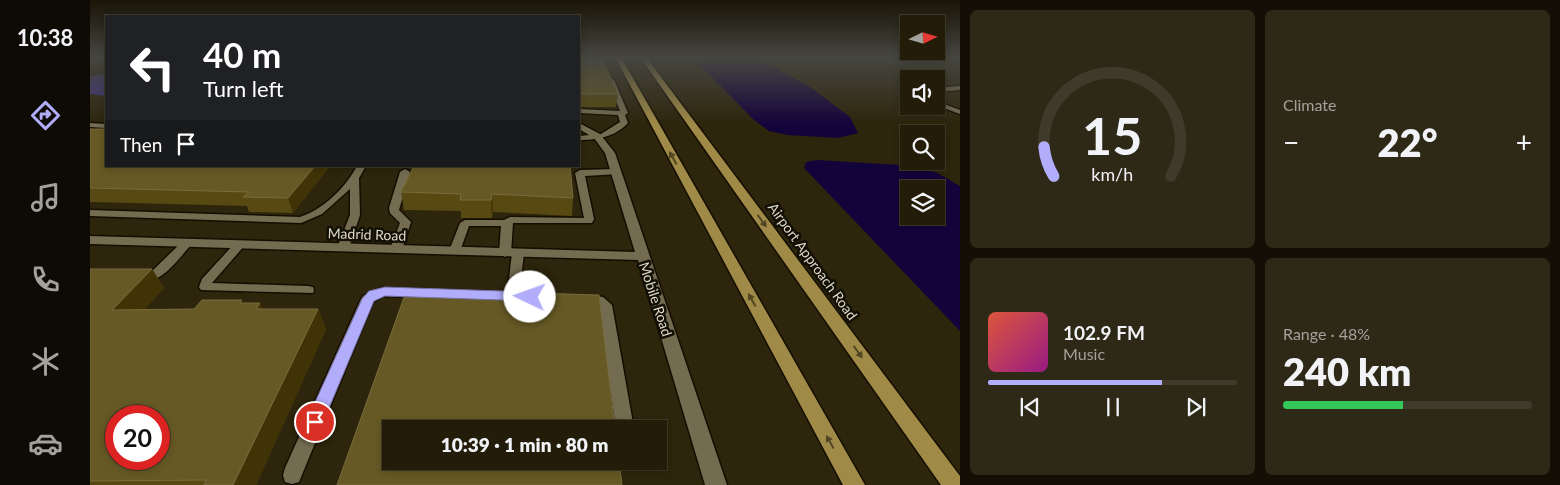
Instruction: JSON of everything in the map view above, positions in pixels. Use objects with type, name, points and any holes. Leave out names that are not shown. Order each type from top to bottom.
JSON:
[{"type":"main road","points":[[630,80],[854,485]]},
{"type":"main road","name":"Airport Approach Road","points":[[658,80],[954,485]]},
{"type":"street","points":[[580,126],[600,138]]},
{"type":"street","name":"Mobile Road","points":[[600,138],[610,153],[716,485]]},
{"type":"street","name":"Madrid Road","points":[[90,240],[643,256]]},
{"type":"lane","points":[[580,112],[621,113],[625,110],[611,80]]},
{"type":"lane","points":[[945,89],[960,88]]},
{"type":"lane","points":[[945,106],[960,112]]},
{"type":"lane","points":[[580,138],[600,138],[624,123],[621,113]]},
{"type":"lane","points":[[90,125],[105,126]]},
{"type":"lane","points":[[90,214],[302,220],[318,214],[356,179],[362,167]]},
{"type":"lane","points":[[396,249],[406,222],[394,211],[405,172]]},
{"type":"lane","points":[[455,251],[465,223],[507,223],[515,220],[588,221],[580,174],[616,172]]},
{"type":"lane","points":[[343,248],[355,215],[356,179]]},
{"type":"lane","points":[[505,252],[507,223]]},
{"type":"lane","points":[[133,277],[154,276],[187,243]]},
{"type":"lane","points":[[238,245],[206,282],[205,287],[308,290]]},
{"type":"lane","points":[[494,295],[518,296],[518,253]]},
{"type":"lane","points":[[292,475],[368,299],[374,294],[385,292],[435,293]]},
{"type":"lane","points":[[570,299],[598,300],[605,305],[624,420]]},
{"type":"shaded area","points":[[90,80],[105,80],[105,96],[90,94]]},
{"type":"shaded area","points":[[714,80],[796,80],[810,87],[850,117],[858,133],[838,138],[787,135],[769,131],[754,120]]},
{"type":"shaded area","points":[[817,160],[900,165],[900,170],[928,170],[960,186],[960,331],[804,168],[806,162]]},
{"type":"building","points":[[580,80],[611,80],[618,94],[580,94]]},
{"type":"building","points":[[90,129],[105,129],[105,167],[314,167],[288,198],[243,197],[249,192],[90,188]]},
{"type":"building","points":[[414,167],[570,167],[573,198],[492,194],[491,200],[460,200],[461,194],[401,192]]},
{"type":"building","points":[[90,269],[152,269],[112,310],[194,309],[202,300],[242,300],[240,303],[260,303],[256,309],[318,309],[233,485],[204,485],[206,480],[90,481]]},
{"type":"building","points":[[407,289],[599,295],[614,420],[382,420],[382,470],[620,470],[622,485],[337,485]]},
{"type":"route","points":[[315,422],[368,299],[374,294],[385,292],[530,297]]}]
